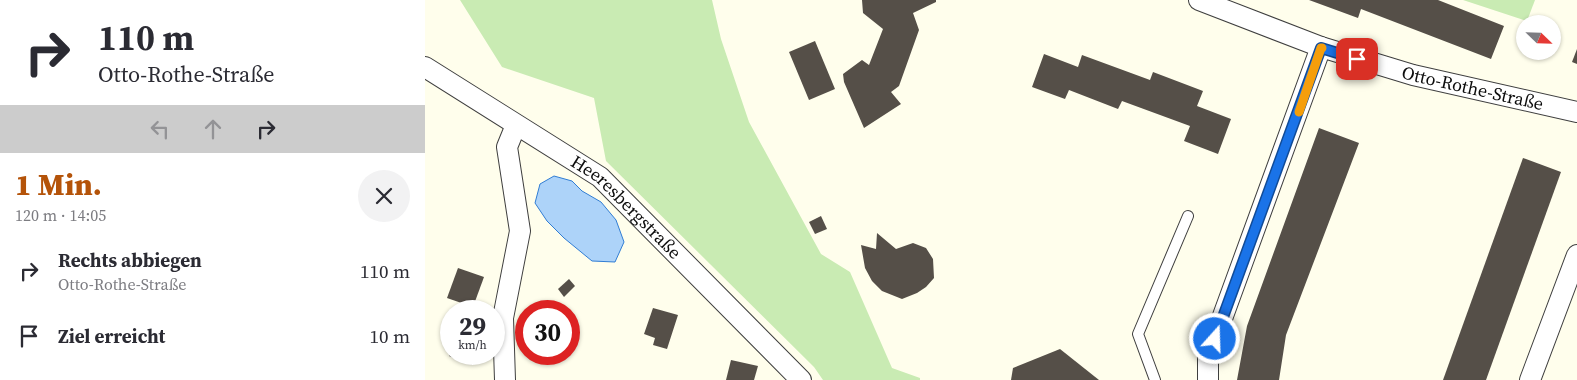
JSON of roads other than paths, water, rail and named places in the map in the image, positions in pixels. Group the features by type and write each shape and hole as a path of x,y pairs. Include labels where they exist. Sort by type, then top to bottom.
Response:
{"street":[{"name":"Otto-Rothe-Straße","path":"1199,0 1321,48 1413,75 1577,112"},
{"path":"1208,380 1208,357 1321,48"},
{"name":"Heeresbergstraße","path":"425,67 600,177 801,380"},
{"path":"505,380 503,318 520,231 507,147 516,125"},
{"path":"1530,380 1577,255"}],"lane":[{"path":"1155,380 1138,334 1188,216"}],"water":[{"path":"554,176 572,181 582,191 601,202 616,220 624,242 615,262 592,261 547,221 535,203 540,184"}]}
